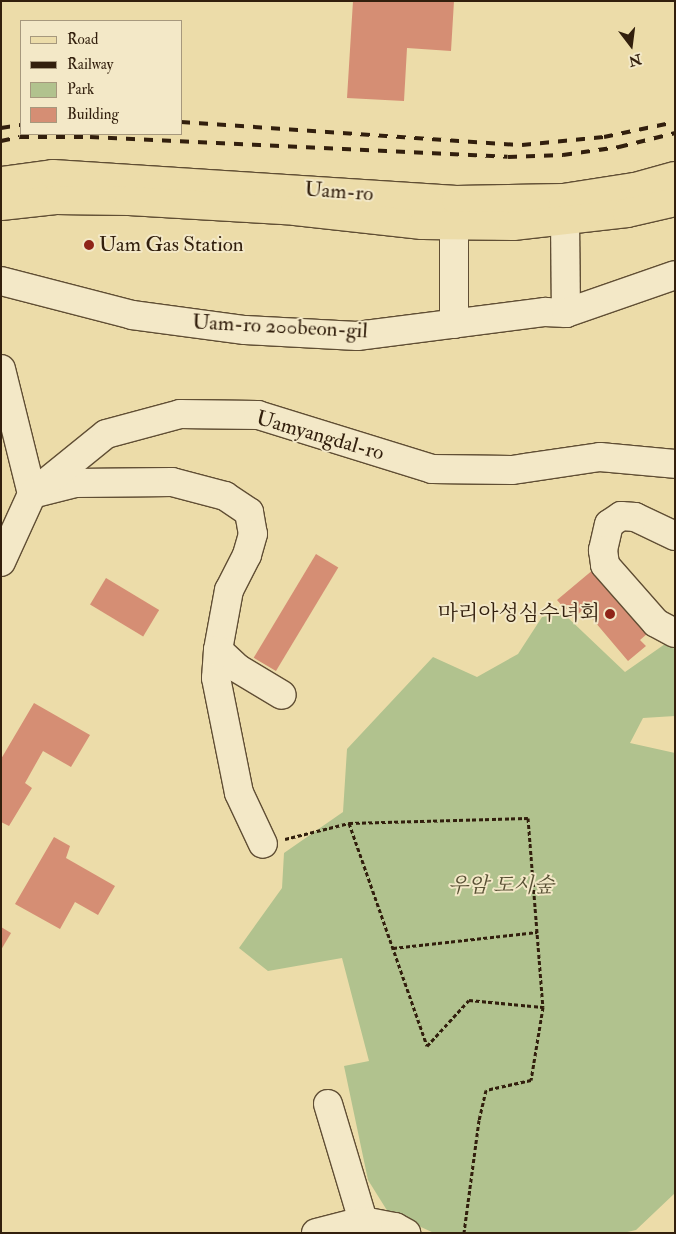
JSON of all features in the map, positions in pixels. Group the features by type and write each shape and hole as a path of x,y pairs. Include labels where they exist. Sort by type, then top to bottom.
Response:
{"main road":[{"name":"Uam-ro","path":"1,181 62,174 456,200 563,198 635,187 675,176"},
{"name":"Uam-ro","path":"1,206 56,200 129,201 454,225 513,226 627,213 675,202"}],"street":[{"path":"565,220 566,313"},
{"path":"454,225 454,324"},
{"name":"Uam-ro 200beon-gil","path":"1,281 132,315 244,330 357,336 545,312 566,313 675,275"},
{"path":"1,369 32,494 75,483 172,482 225,496 248,512 253,534 247,555 229,590 218,650 216,678 239,793 263,844"},
{"name":"Uamyangdal-ro","path":"1,562 32,494 106,434 180,414 258,415 432,468 512,470 600,457 675,464"},
{"path":"675,536 636,517 621,516 609,524 603,550 605,565 656,623 675,633"},
{"path":"218,650 237,668 282,695"},
{"path":"328,1104 363,1221"},
{"path":"316,1233 363,1221 395,1227 406,1233"}],"path":[{"path":"263,844 350,824 528,818 543,1007 531,1080 486,1090 478,1120 464,1233"},
{"path":"350,824 427,1046 469,1000 543,1007"},
{"path":"393,948 537,932"}],"green space":[{"name":"우암 도시숲","path":"564,614 625,672 665,644 675,649 675,716 643,718 630,743 675,753 675,1193 636,1230 623,1233 434,1233 388,1212 368,1180 344,1066 369,1061 342,958 268,971 239,948 282,888 284,853 343,812 347,749 433,657 477,677 518,654 542,617"}],"building":[{"path":"353,1 454,1 451,51 407,48 404,101 347,98"},
{"path":"316,554 338,567 276,671 254,658"},
{"name":"마리아성심수녀회","path":"594,569 648,633 640,640 646,646 628,661 584,609 573,618 557,600"},
{"path":"106,578 159,610 143,637 90,605"},
{"path":"34,703 90,735 71,767 43,751 25,783 32,788 9,826 1,822 1,759"},
{"path":"54,837 70,846 66,858 115,886 98,915 75,902 60,929 15,904"},
{"path":"1,927 11,933 1,950"}],"railway":[{"path":"182,122 522,145 604,137 675,122"},
{"path":"1,128 20,125"},
{"path":"1,141 20,137 90,137 508,157 563,155 619,147 675,133"}],"place":[{"name":"Uam Gas Station","path":"89,245"},
{"name":"마리아성심수녀회","path":"610,614"}]}
